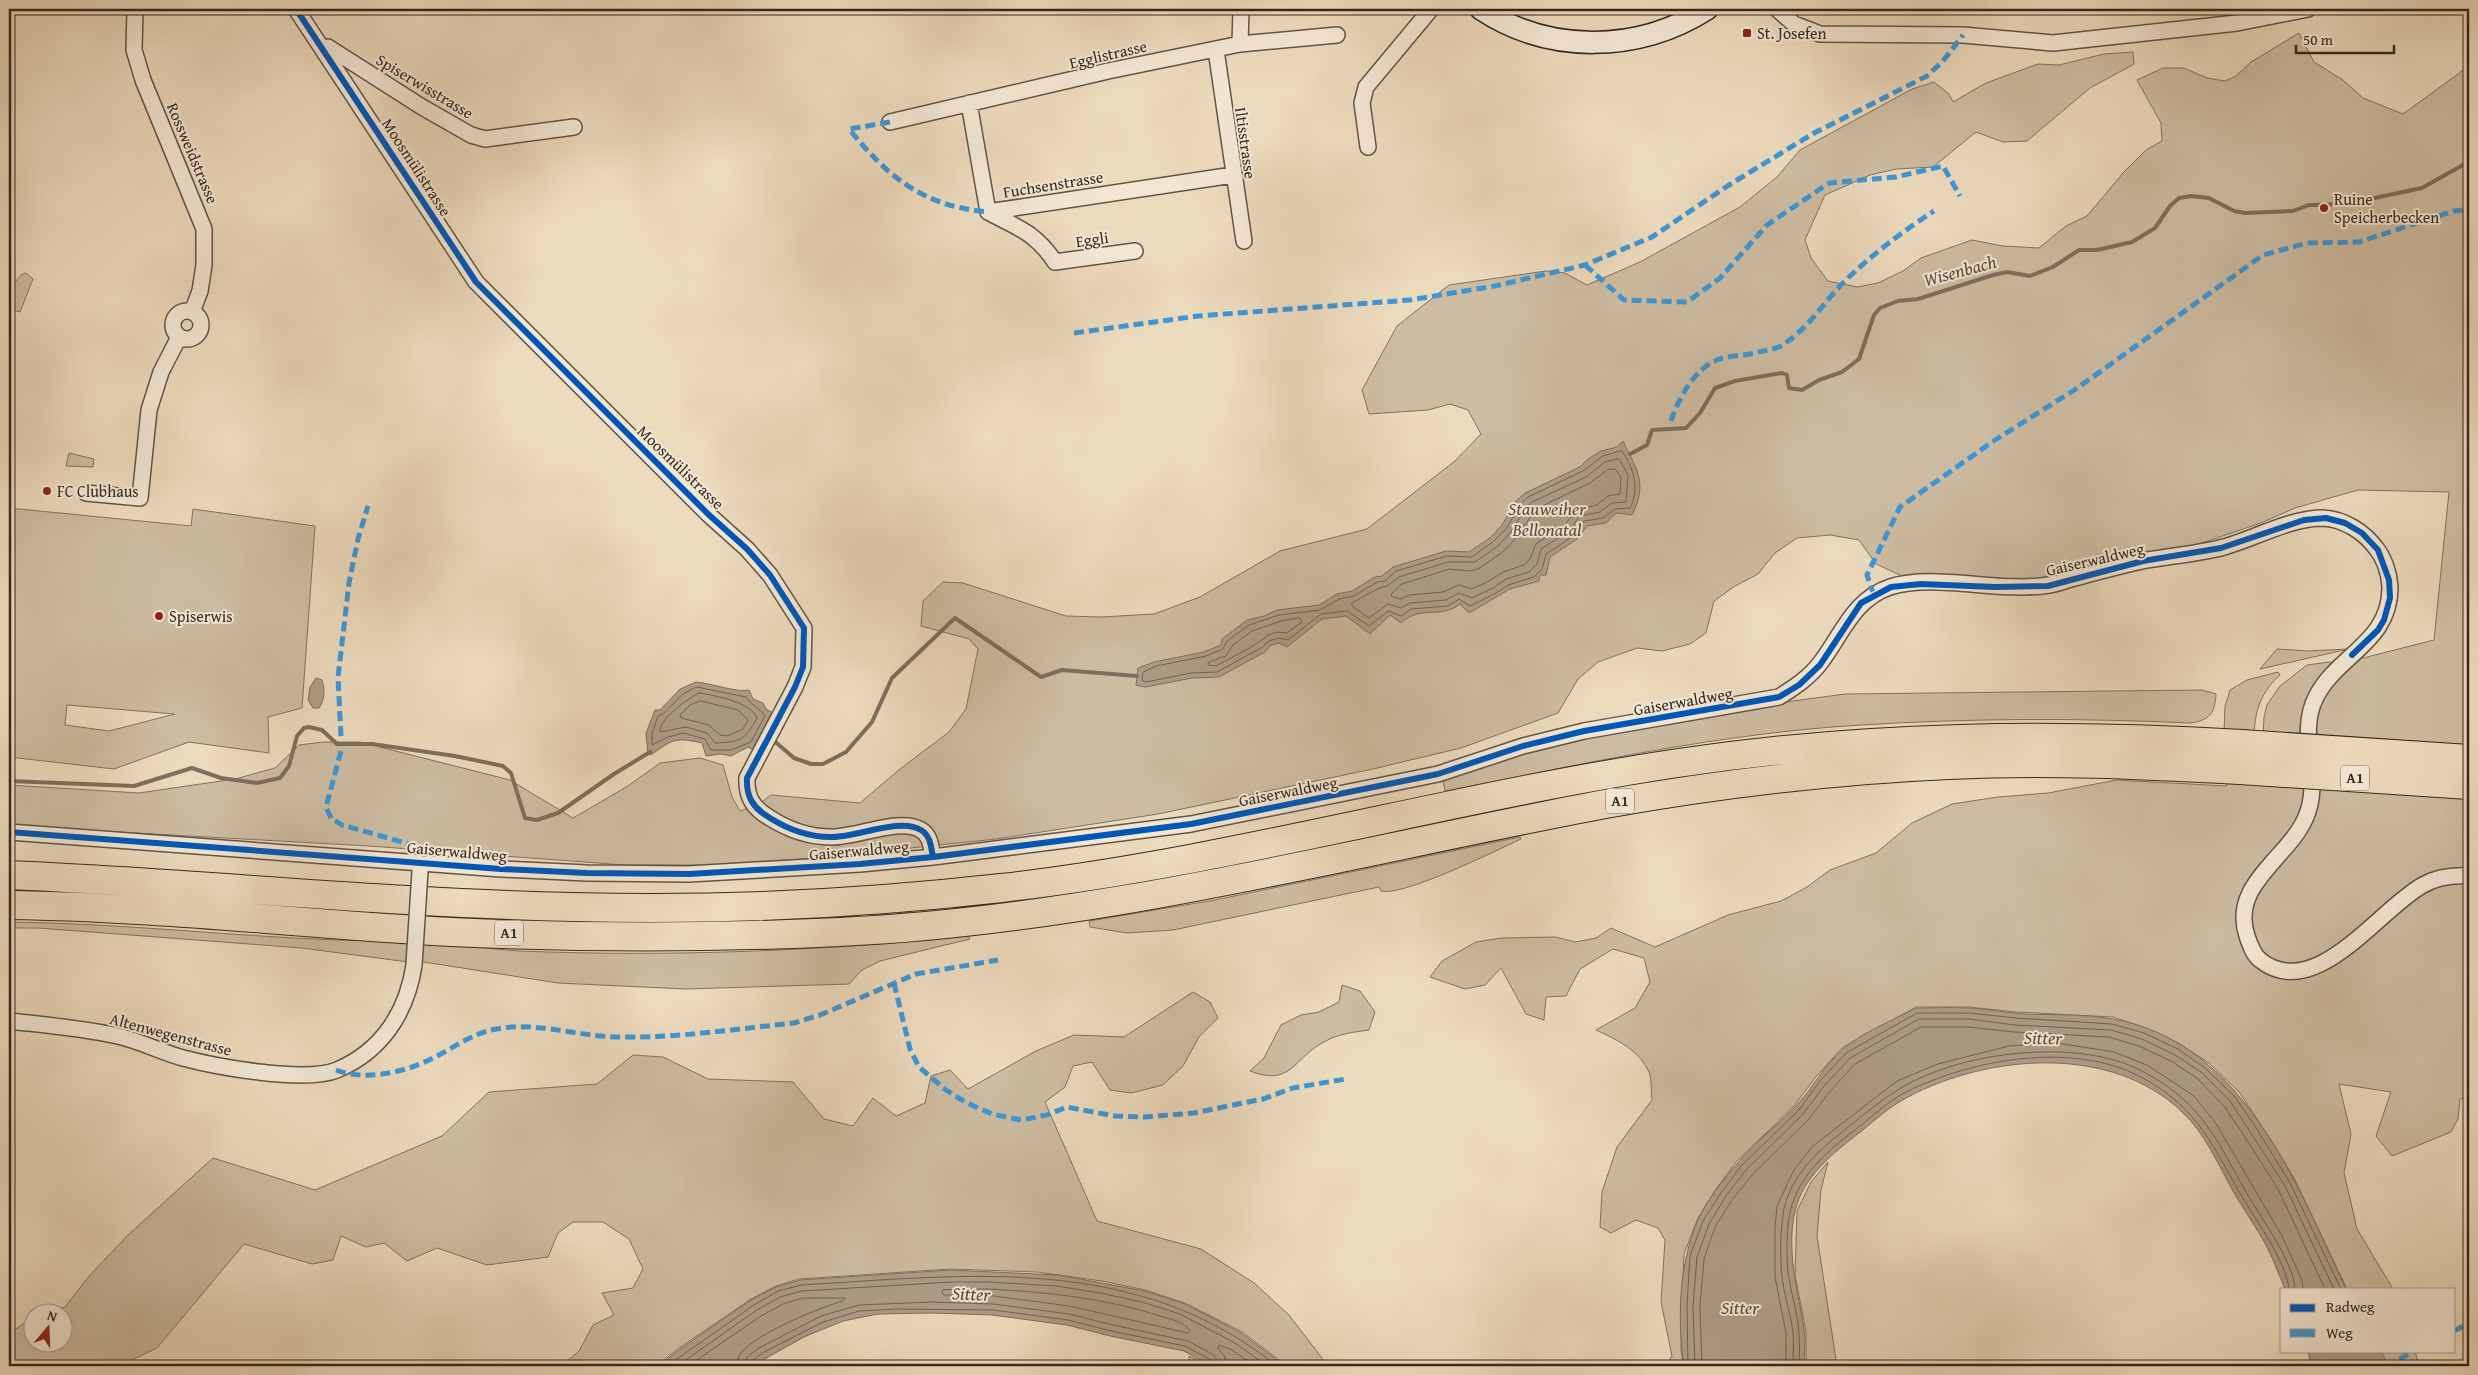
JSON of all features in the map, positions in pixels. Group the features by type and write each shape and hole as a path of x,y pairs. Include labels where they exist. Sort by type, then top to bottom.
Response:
{"highway":[{"name":"A1","path":"9,875 569,907 709,908 853,902 1004,888 1126,870 1245,849 1576,780 1671,764 1789,749 1906,740 2007,736 2136,738 2241,757 2469,785"},
{"name":"A1","path":"9,905 270,918 452,932 662,938 844,932 1008,917 1192,887 1605,804 1674,792 1847,771 1960,764 2122,765 2241,757 2469,758"}],"street":[{"name":"Rossweidstrasse","path":"135,9 134,50 143,80 204,229 203,272 200,291 192,312"},
{"name":"Moosmülistrasse","path":"296,9 476,282 694,500 747,549 770,575 804,628 803,667 795,687 747,778 746,792 751,802 762,814 786,828 805,835 832,837 906,826 921,830 930,840 933,857"},
{"path":"1240,44 1241,9"},
{"path":"1368,147 1362,103 1366,87 1431,9"},
{"path":"1481,9 1508,25 1531,34 1588,43 1646,36 1666,29 1707,9"},
{"path":"1777,9 1794,24 1820,34 1963,35 2054,43 2237,23 2308,9"},
{"name":"Egglistrasse","path":"890,122 1108,71 1240,44 1336,35"},
{"name":"Spiserwisstrasse","path":"323,49 328,47 422,107 472,135 484,139 574,127"},
{"name":"Iltisstrasse","path":"1216,50 1244,241"},
{"name":"Fuchsenstrasse","path":"968,104 988,212 1233,175"},
{"name":"Eggli","path":"988,212 1034,236 1042,243 1055,262 1135,251"},
{"path":"183,312 192,312 200,323 199,332 188,339 179,337 173,330 174,320 183,312"},
{"path":"86,493 140,498 149,410 161,372 179,337"},
{"name":"Gaiserwaldweg","path":"9,832 420,866 689,874 750,872 933,857 1122,831 1191,824 1438,774 1523,746 1584,731 1772,699 1799,685 1820,664 1861,603 1890,587 1921,584 1995,587 2048,586 2143,561 2221,548 2304,520 2326,518 2345,523 2362,533 2378,550 2386,565 2390,580 2390,598 2384,620 2378,630 2329,677 2314,700 2308,729 2313,798 2299,831 2251,887 2244,914 2245,929 2250,947 2256,957 2263,963 2295,972 2310,969 2343,950 2405,897 2424,885 2441,877 2469,876"},
{"name":"Altenwegenstrasse","path":"9,1021 119,1036 181,1057 222,1068 255,1072 319,1073 336,1070 358,1058 394,1023 406,1002 414,965 420,866"}],"shaded area":[{"path":"2299,33 2314,62 2343,80 2363,98 2403,114 2469,66 2469,752 2316,742 2315,717 2325,690 2355,660 2434,640 2449,492 2358,490 2295,508 2261,523 2187,548 2092,571 2033,580 1964,581 1902,576 1876,564 1859,540 1830,535 1797,538 1775,553 1758,574 1735,586 1714,601 1706,633 1690,644 1662,651 1637,648 1598,662 1578,679 1558,713 1461,748 1373,769 1158,814 996,839 807,859 705,865 625,865 369,846 9,826 9,785 139,793 235,779 275,768 299,745 324,742 360,742 510,780 573,818 628,786 660,763 700,758 723,765 732,797 740,811 758,805 771,795 860,803 900,769 949,732 966,709 978,649 969,639 921,626 923,601 943,582 963,583 1066,616 1101,617 1154,614 1200,597 1280,551 1367,529 1455,461 1481,434 1468,410 1450,404 1428,410 1369,414 1362,390 1397,326 1449,285 1546,271 1565,273 1587,285 1640,262 1740,207 1777,177 1800,150 1912,89 1934,82 1949,94 1953,102 1986,83 2038,64 2059,65 2104,54 2133,52 2134,64 2090,88 2027,141 2003,142 1976,132 1933,167 1896,169 1870,175 1825,195 1805,240 1811,258 1828,281 1857,287 1878,283 1903,271 1921,258 1972,240 2003,246 2039,248 2066,226 2087,216 2124,172 2146,150 2162,141 2161,123 2137,80 2163,68 2184,68 2207,78 2225,81 2236,76 2251,62"},
{"path":"26,273 33,279 20,312 9,309 9,289 22,274"},
{"path":"69,453 94,459 93,467 66,466"},
{"name":"Spiserwis","path":"9,508 191,526 193,509 315,526 302,708 268,717 269,753 189,742 114,769 9,757","holes":["67,705 175,714 109,731 65,725"]},
{"path":"2277,649 2308,651 2349,649 2260,669"},
{"path":"2330,662 2335,664 2302,717 2299,739 2263,737 2267,705 2280,686 2307,665"},
{"path":"2278,672 2280,675 2273,681 2260,702 2254,735 2224,734 2225,706 2230,690 2247,680"},
{"path":"2202,690 2216,694 2213,711 2207,718 2191,723 2026,719 1944,721 1809,729 1704,742 1600,760 1445,791 1443,780 1522,750 1581,737 1763,705 1845,694"},
{"path":"2117,780 2226,786 2227,782 2469,792 2469,1095 2460,1099 2458,1119 2451,1132 2392,1156 2376,1136 2391,1092 2339,1084 2351,1134 2344,1173 2357,1229 2392,1288 2347,1288 2295,1180 2240,1093 2209,1063 2180,1044 2146,1028 2113,1017 2016,1012 1969,1007 1916,1007 1842,1048 1815,1078 1794,1106 1736,1162 1716,1189 1698,1218 1684,1254 1681,1351 1684,1366 1666,1366 1672,1356 1661,1302 1665,1240 1658,1228 1636,1220 1611,1233 1600,1227 1602,1192 1617,1147 1652,1100 1650,1075 1645,1064 1633,1051 1619,1041 1596,1030 1635,1008 1650,982 1644,958 1613,949 1580,969 1566,996 1546,997 1544,1020 1526,1014 1501,968 1485,985 1465,989 1430,977 1442,961 1476,942 1501,938 1555,937 1575,942 1596,938 1611,928 1655,947 1728,915 1781,901 1807,887 1830,870 1876,853 1912,823 1952,804 1998,797 2048,793"},
{"path":"1520,837 1521,839 1472,862 1429,880 1392,891 1381,891 1379,887 1173,930 1127,933 1090,927 1089,921 1215,900"},
{"path":"9,922 337,940 405,939 506,950 576,953 689,953 857,946 969,936 970,939 880,961 862,970 849,984 686,989 558,983 411,960 408,962 302,948 38,928 9,928"},
{"path":"1342,985 1360,991 1375,1012 1369,1030 1329,1039 1313,1049 1291,1069 1275,1076 1250,1071 1264,1058 1281,1025 1301,1015 1319,1012 1339,1002"},
{"path":"1193,992 1210,1002 1218,1018 1199,1037 1183,1066 1163,1085 1131,1093 1110,1090 1092,1062 1073,1066 1065,1087 1045,1102 1097,1221 1201,1249 1254,1283 1289,1315 1328,1366 1287,1366 1242,1332 1185,1303 1145,1290 1102,1281 1037,1272 950,1269 799,1279 776,1286 751,1299 679,1348 657,1366 561,1366 579,1351 593,1325 614,1315 602,1293 633,1288 643,1269 629,1239 603,1222 573,1222 558,1233 548,1257 487,1265 437,1248 407,1261 384,1243 366,1247 341,1236 333,1260 312,1264 244,1244 157,1348 119,1366 9,1366 9,1334 22,1324 22,1352 72,1352 72,1302 69,1302 90,1275 128,1235 213,1158 315,1190 442,1136 489,1092 597,1084 633,1055 663,1057 708,1079 793,1082 824,1119 853,1126 873,1098 896,1116 925,1103 931,1076 950,1070 968,1089 1036,1051 1074,1035 1124,1037"},
{"path":"1828,1162 1821,1190 1817,1236 1837,1366 1806,1366 1806,1331 1795,1276 1797,1211 1811,1182"},
{"path":"2381,1352 2415,1352 2419,1366 2389,1366"},
{"path":"1189,1356 1209,1366 1185,1366 1189,1362"}],"water":[{"name":"Stauweiher Bellonatal","path":"1623,441 1636,469 1640,485 1637,504 1632,515 1616,513 1606,523 1587,526 1577,539 1550,557 1546,575 1540,575 1539,581 1510,589 1469,613 1460,604 1445,611 1417,614 1401,623 1390,615 1370,634 1346,616 1322,619 1287,647 1279,643 1271,645 1265,652 1219,677 1192,678 1145,687 1136,685 1138,668 1154,662 1204,652 1221,645 1222,639 1247,620 1264,616 1277,610 1319,605 1337,594 1352,591 1375,577 1382,576 1393,567 1446,551 1469,552 1491,537 1502,525 1516,501 1525,493 1580,467 1588,459 1601,451 1617,447"},
{"path":"316,678 322,680 324,694 319,708 313,708 308,700 310,687"},
{"path":"696,682 744,691 749,690 753,699 763,703 766,709 773,713 753,750 748,747 731,756 721,754 706,756 702,743 680,740 664,746 651,755 648,754 646,733 655,710 660,710 680,689"},
{"name":"Sitter","path":"1916,1008 1969,1008 2018,1013 2102,1017 2158,1033 2197,1056 2231,1087 2260,1123 2285,1163 2307,1205 2346,1288 2285,1288 2267,1247 2198,1129 2182,1112 2153,1090 2121,1075 2086,1066 2049,1063 2012,1065 1975,1072 1940,1083 1901,1101 1839,1149 1820,1167 1805,1187 1795,1211 1792,1241 1794,1271 1805,1334 1804,1366 1684,1366 1680,1311 1681,1292 1687,1254 1698,1220 1726,1177 1744,1156 1794,1108 1829,1063 1843,1049 1869,1032"},
{"name":"Sitter","path":"951,1270 1058,1275 1145,1291 1185,1304 1241,1333 1285,1366 1211,1366 1184,1351 1067,1325 992,1315 932,1313 878,1314 843,1321 804,1337 752,1366 659,1366 680,1349 751,1300 776,1287 800,1280"},
{"path":"2308,1352 2381,1352 2390,1366 2311,1366"}],"waterway":[{"name":"Wisenbach","path":"1630,454 1647,445 1652,430 1686,428 1700,413 1715,388 1735,381 1782,373 1787,375 1789,388 1802,390 1819,380 1842,372 1859,359 1874,315 1880,308 1898,301 1918,299 2007,272 2030,276 2053,267 2079,250 2097,250 2132,242 2155,228 2170,206 2179,198 2191,196 2209,198 2234,211 2245,213 2293,211 2309,205 2346,204 2422,188 2463,165 2469,164"},
{"path":"772,739 794,758 811,764 823,764 846,752 872,722 892,678 955,618 1041,677 1062,670 1137,676"},
{"path":"9,781 134,786 192,768 221,778 257,783 280,778 289,766 297,736 304,728 309,727 322,730 337,744 372,744 455,756 503,766 511,773 525,818 537,820 558,813 614,774 650,752"}],"marked path":[{"path":"1074,333 1198,316 1410,300 1495,286 1585,265 1652,237 1729,185 1814,133 1927,76 1943,61 1963,35"},
{"path":"890,122 849,129 878,162 909,187 944,203 965,209 988,212"},
{"path":"1585,265 1624,300 1687,302 1720,278 1767,225 1829,183 1896,177 1943,166 1960,196"},
{"path":"1874,595 1867,575 1900,507 1995,440 2076,389 2263,255 2307,243 2359,242 2454,211 2469,209"},
{"path":"1671,421 1687,387 1707,366 1719,359 1782,346 1802,330 1839,287 1867,261 1934,211"},
{"path":"341,736 338,677 349,583 358,539 368,506"},
{"path":"341,751 326,807 331,818 342,825 420,847 424,852 424,863"},
{"path":"336,1070 359,1075 396,1072 431,1059 479,1034 511,1027 542,1028 605,1036 642,1037 707,1033 794,1023 820,1015 916,974 998,960"},
{"path":"894,983 910,1049 919,1067 946,1090 965,1102 992,1114 1021,1120 1047,1115 1067,1107 1115,1116 1145,1117 1194,1113 1263,1099 1293,1088 1346,1079"},
{"path":"2456,1330 2469,1323"},
{"path":"2386,1366 2413,1352"}],"cycle path":[{"path":"296,9 476,282 708,514 747,549 770,575 804,628 803,667 795,687 747,778 749,796 755,806 784,826 814,836 831,837 890,827 912,827 921,830 927,835 933,857"},
{"path":"9,832 501,869 587,873 689,874 860,864 933,857 1191,824 1438,774 1523,746 1584,731 1779,697 1799,685 1820,665 1861,603 1891,587 1921,584 1995,587 2048,586 2143,561 2221,548 2304,520 2326,518 2345,523 2362,533 2378,550 2389,580 2390,598 2384,620 2378,630 2352,655"}],"place":[{"name":"St. Josefen","path":"1747,33"},
{"name":"Ruine Speicherbecken","path":"2324,208"},
{"name":"FC Clubhaus","path":"47,491"},
{"name":"Spiserwis","path":"159,616"}]}
